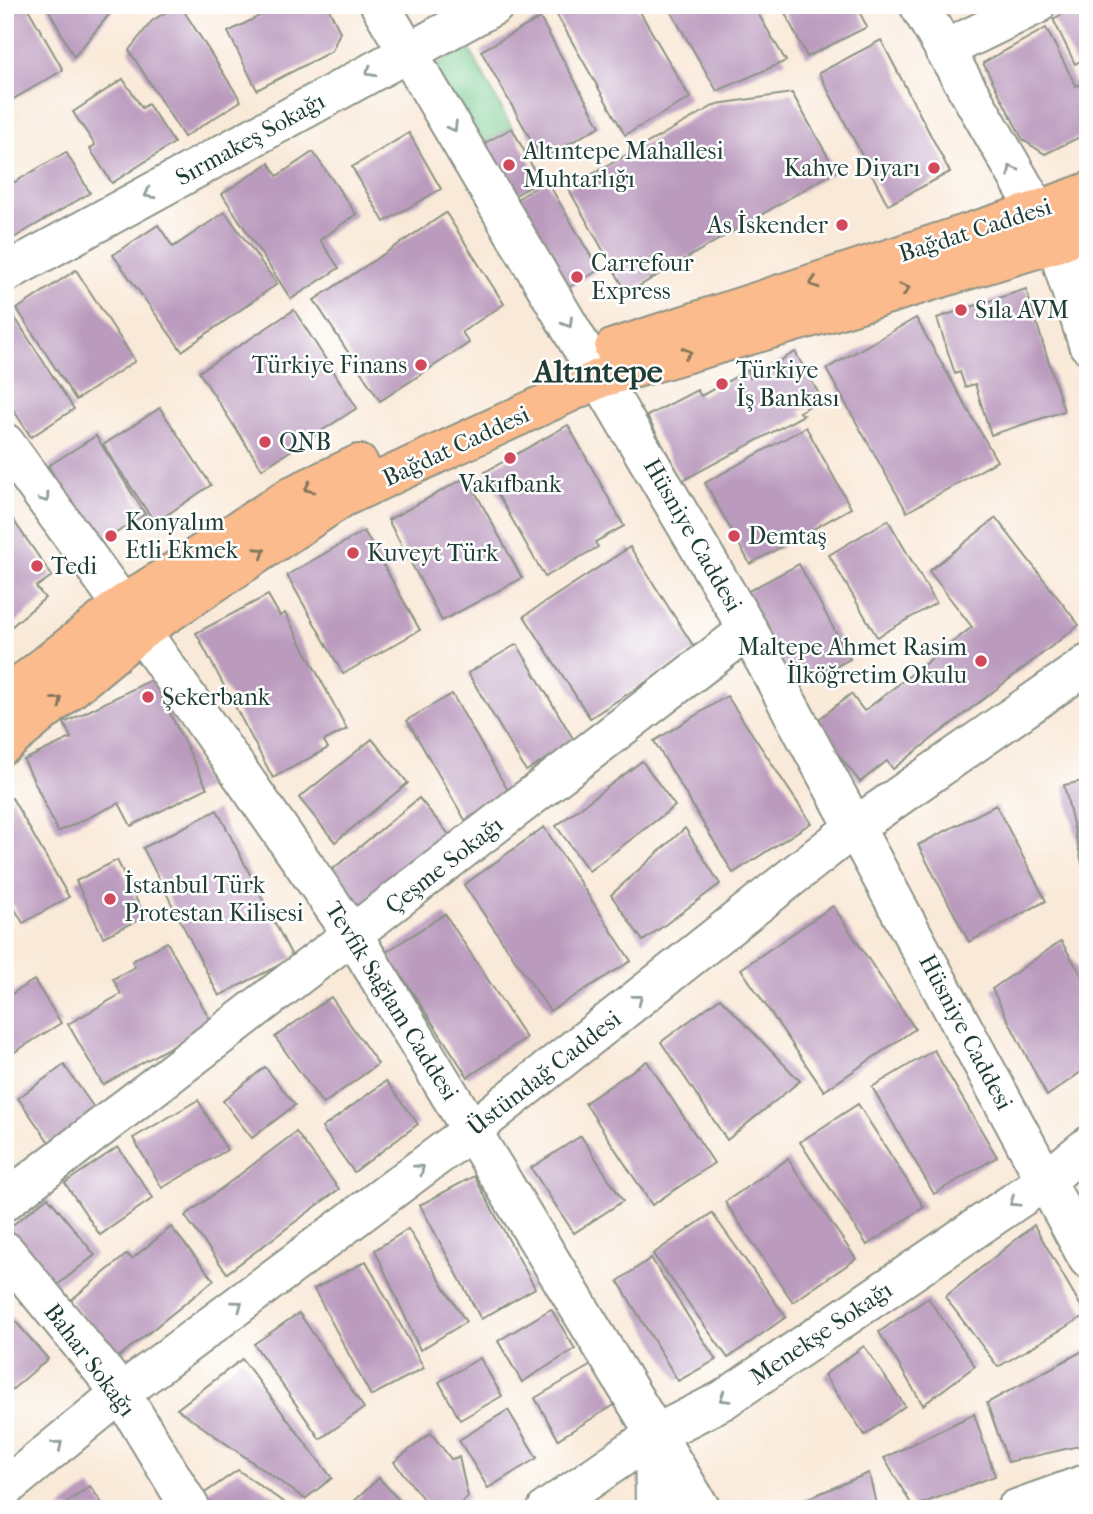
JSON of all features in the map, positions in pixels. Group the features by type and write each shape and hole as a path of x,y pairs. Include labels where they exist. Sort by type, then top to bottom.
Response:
{"main road":[{"name":"Bağdat Caddesi","path":"5,697 132,618 293,495 595,368 1060,228 1088,192"},
{"name":"Bağdat Caddesi","path":"5,744 132,618"}],"street":[{"name":"Hüsniye Caddesi","path":"380,5 748,630 1088,1259"},
{"name":"Sırmakeş Sokağı","path":"5,273 495,5"},
{"path":"919,5 944,50 1060,228 1088,344"},
{"path":"944,50 1036,5"},
{"name":"Tevfik Sağlam Caddesi","path":"5,443 132,618 354,934 701,1509"},
{"name":"Çeşme Sokağı","path":"5,1200 748,630"},
{"name":"Üstündağ Caddesi","path":"5,1488 121,1393 472,1130 856,826 1088,664"},
{"name":"Menekşe Sokağı","path":"547,1509 654,1435 723,1400 1045,1181 1088,1146"},
{"name":"Bahar Sokağı","path":"5,1251 121,1393 191,1509"},
{"path":"654,1435 655,1509"},
{"path":"1016,1509 1088,1483"}],"green space":[{"path":"468,47 512,128 476,148 431,68"}],"building":[{"path":"5,5 26,5 63,70 5,104"},
{"path":"46,5 117,5 74,57"},
{"path":"180,5 241,101 184,137 129,50 152,21"},
{"path":"219,5 242,5 226,14"},
{"path":"281,5 327,5 340,32 332,51 257,90 228,32"},
{"path":"558,5 636,5 690,98 625,135 553,8"},
{"path":"667,5 753,5 786,61 717,91"},
{"path":"781,5 856,5 867,27 807,57"},
{"path":"1080,5 1088,5 1088,57 1075,64 1053,19"},
{"path":"540,18 600,126 542,159 481,51"},
{"path":"1046,28 1076,86 1083,83 1088,94 1088,133 1045,154 1023,140 983,63"},
{"path":"881,40 950,172 888,205 819,73"},
{"path":"123,79 142,108 148,104 174,143 112,183 90,149 95,145 73,112"},
{"path":"792,93 836,171 627,293 568,188 717,104"},
{"name":"Altıntepe Mahallesi Muhtarlığı","path":"512,128 540,181 507,200 476,148"},
{"path":"409,133 441,189 384,222 352,167"},
{"path":"66,152 90,193 5,243 5,169 13,183"},
{"path":"313,152 356,214 320,240 339,268 291,299 222,194 269,163 277,176"},
{"path":"547,181 599,270 563,291 512,202"},
{"path":"225,212 277,284 182,351 113,255 158,225 173,247"},
{"path":"446,213 504,304 462,332 469,343 380,401 314,300"},
{"path":"76,270 135,361 76,400 17,309"},
{"path":"1026,289 1064,411 991,435 975,384 965,387 960,372 955,374 937,318"},
{"path":"294,310 357,408 262,469 199,372"},
{"path":"12,313 74,409 31,437 5,397 5,317"},
{"path":"916,318 997,461 907,512 826,369"},
{"path":"795,352 822,399 799,412 804,415 682,481 647,416 697,390 701,396 748,370 750,378"},
{"path":"160,408 211,485 155,523 103,445"},
{"path":"568,425 624,526 595,542 598,547 545,577 485,472"},
{"path":"806,427 851,508 750,564 705,483"},
{"path":"96,436 145,514 98,545 48,466"},
{"path":"467,477 522,578 442,621 388,520"},
{"path":"5,508 52,576 36,587 45,598 5,632"},
{"name":"Maltepe Ahmet Rasim İlköğretim Okulu","path":"996,518 1079,625 893,769 887,761 860,782 814,723 851,694 864,711 972,627 929,571"},
{"path":"888,520 936,603 877,637 829,555"},
{"path":"364,531 420,630 343,674 287,575"},
{"path":"630,547 696,650 590,718 524,616"},
{"path":"799,564 850,659 796,688 745,593"},
{"path":"268,595 280,616 285,613 347,729 324,741 328,748 273,778 196,633"},
{"path":"517,644 575,742 526,771 468,673"},
{"path":"153,679 207,788 131,826 119,803 58,832 24,760 71,738 64,723"},
{"path":"452,694 510,794 465,820 407,720"},
{"path":"727,696 811,823 733,873 654,741"},
{"path":"372,739 408,783 335,842 299,798"},
{"path":"642,761 675,806 589,871 556,826"},
{"path":"1088,780 1088,885 1087,885 1064,785"},
{"path":"12,798 69,897 23,923 5,892 5,802"},
{"path":"419,798 452,838 361,913 328,873"},
{"path":"996,805 1046,901 969,942 918,845"},
{"path":"217,810 293,958 219,996 143,848"},
{"path":"544,827 631,961 550,1011 464,885"},
{"path":"685,828 720,884 643,941 611,895"},
{"name":"İstanbul Türk Protestan Kilisesi","path":"117,860 145,917 103,937 76,881"},
{"path":"833,906 915,1029 824,1091 741,969"},
{"path":"445,914 526,1038 468,1077 386,952"},
{"path":"1061,941 1088,986 1088,1067 1047,1096 992,989"},
{"path":"167,942 212,1023 103,1085 68,1024 121,994 113,979 135,967 132,961"},
{"path":"34,980 61,1023 5,1058 5,998"},
{"path":"331,997 378,1064 323,1104 275,1037"},
{"path":"720,998 800,1081 727,1140 661,1042"},
{"path":"934,1050 997,1157 934,1194 872,1087"},
{"path":"647,1061 714,1163 652,1205 585,1103"},
{"path":"64,1065 97,1112 51,1145 18,1098"},
{"path":"265,1067 295,1105 252,1138 223,1101"},
{"path":"386,1081 418,1124 354,1172 322,1128"},
{"path":"198,1100 227,1150 162,1188 133,1138"},
{"path":"858,1104 924,1207 867,1245 800,1142"},
{"path":"296,1132 339,1189 227,1273 185,1216"},
{"path":"581,1136 623,1201 574,1233 531,1168"},
{"path":"118,1147 153,1198 100,1235 65,1183"},
{"path":"788,1159 856,1259 793,1302 725,1202"},
{"path":"474,1176 535,1288 481,1319 420,1205"},
{"path":"48,1197 95,1255 56,1286 9,1228"},
{"path":"712,1213 786,1317 728,1358 653,1254"},
{"path":"1034,1225 1086,1315 998,1367 945,1297"},
{"path":"171,1227 214,1280 116,1359 70,1301 127,1254 132,1259"},
{"path":"408,1229 466,1322 420,1350 375,1250"},
{"path":"651,1258 716,1360 678,1381 618,1281"},
{"path":"366,1261 424,1368 371,1396 314,1289"},
{"path":"928,1298 975,1366 923,1405 879,1332"},
{"path":"5,1309 48,1359 6,1395 5,1394"},
{"path":"551,1309 575,1349 522,1382 498,1341"},
{"path":"299,1313 364,1408 320,1439 254,1344"},
{"path":"864,1346 905,1406 865,1435 824,1375"},
{"path":"1088,1348 1088,1444 1008,1462 987,1403"},
{"path":"480,1358 502,1396 460,1420 439,1382"},
{"path":"242,1359 332,1478 305,1499 177,1409"},
{"path":"593,1364 616,1404 558,1439 535,1398"},
{"path":"508,1410 537,1458 488,1488 459,1440"},
{"path":"974,1414 995,1476 913,1507 884,1458"},
{"path":"431,1433 451,1459 459,1457 468,1497 454,1509 431,1509 394,1462"},
{"path":"238,1470 293,1509 208,1509 199,1497"},
{"path":"869,1473 877,1509 782,1509"},
{"path":"379,1478 407,1509 346,1509"},
{"path":"90,1486 106,1509 58,1509"}],"place":[{"name":"Altıntepe Mahallesi Muhtarlığı","path":"509,165"},
{"name":"Kahve Diyarı","path":"934,168"},
{"name":"As İskender","path":"842,225"},
{"name":"Carrefour Express","path":"577,277"},
{"name":"Sıla AVM","path":"961,310"},
{"name":"Türkiye Finans","path":"421,365"},
{"name":"Türkiye İş Bankası","path":"722,384"},
{"name":"QNB","path":"265,442"},
{"name":"Vakıfbank","path":"510,458"},
{"name":"Konyalım Etli Ekmek","path":"111,536"},
{"name":"Demtaş","path":"734,536"},
{"name":"Kuveyt Türk","path":"353,553"},
{"name":"Tedi","path":"37,566"},
{"name":"Maltepe Ahmet Rasim İlköğretim Okulu","path":"981,661"},
{"name":"Şekerbank","path":"148,697"},
{"name":"İstanbul Türk Protestan Kilisesi","path":"110,899"}],"district":[{"name":"Altıntepe","path":"598,371"}]}
